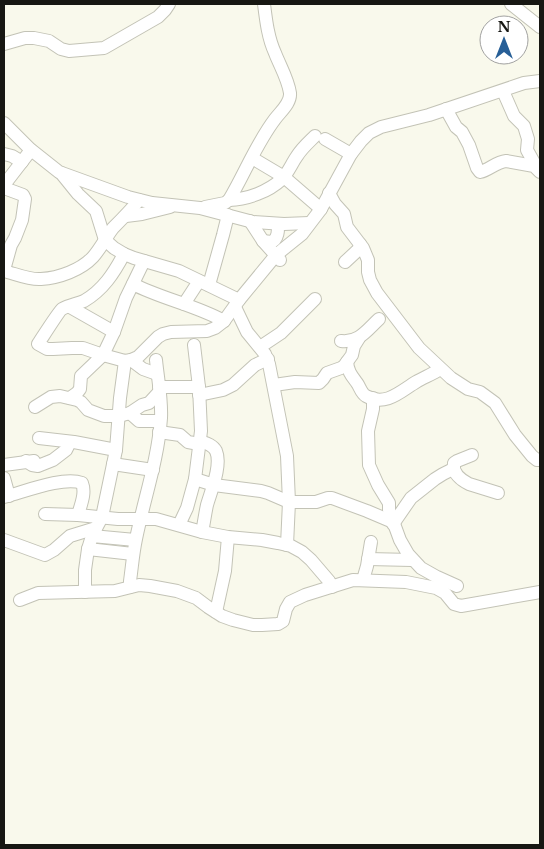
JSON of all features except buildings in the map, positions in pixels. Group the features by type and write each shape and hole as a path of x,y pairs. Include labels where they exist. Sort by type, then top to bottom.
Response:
{"street":[{"path":"4,44 25,38 34,38 49,41 60,49 69,51 104,48 158,17 169,4"},
{"path":"224,202 273,122 289,101 290,94 285,76 272,47 264,4"},
{"path":"511,4 540,27"},
{"path":"128,360 138,357 163,334 207,331 224,321 237,303 302,234 321,209 351,154 361,140 369,133 381,127 411,120 524,83 540,81"},
{"path":"503,91 514,116 524,126 528,139 526,149 538,170"},
{"path":"446,109 456,127 462,132 480,172 506,161 534,166 538,170"},
{"path":"4,122 31,150 59,172 96,212 105,240 114,248 124,254 171,269 204,283 237,303 247,332 266,354 274,384 287,456 289,502 287,545"},
{"path":"200,208 262,192 284,178 298,154 320,137 351,154"},
{"path":"31,150 4,186 24,197 22,220 10,234 10,245 4,270 30,278 41,279 74,270 95,255 114,228 139,200"},
{"path":"4,154 22,162"},
{"path":"252,158 284,178 321,209"},
{"path":"59,172 139,200 200,208 250,221 281,226 309,223"},
{"path":"329,194 344,214 347,227 368,260 370,280 387,308 419,348 451,378 468,389 480,392 495,403 515,435 532,456 540,460"},
{"path":"184,304 204,283 223,236 229,216 224,202"},
{"path":"126,216 174,206"},
{"path":"250,221 263,241 278,258"},
{"path":"263,241 272,242 281,226"},
{"path":"345,262 361,247"},
{"path":"124,254 103,286 86,300 63,308 38,344 53,349 83,348 103,355 128,360 143,369 157,391"},
{"path":"70,398 80,389 82,376 103,355 114,332 126,298 144,261"},
{"path":"133,284 146,291 200,308 224,321"},
{"path":"260,347 282,333 315,299"},
{"path":"70,307 114,332"},
{"path":"274,384 319,382 327,373 341,368 347,362 359,338 379,319"},
{"path":"341,340 347,341 359,338"},
{"path":"179,525 195,479 201,431 194,345"},
{"path":"35,407 51,398 60,396 81,402 88,410 104,416 124,415 142,406 157,391 223,390 233,385 256,365 268,359"},
{"path":"85,592 85,570 88,549 97,527 114,464 124,415 120,398 128,360"},
{"path":"130,587 135,540 153,470 160,426 156,360"},
{"path":"347,362 348,371 365,396 381,399 392,398 437,371"},
{"path":"373,398 373,409 368,431 368,461 378,485 389,503 389,510 400,540 412,560 421,568 457,586"},
{"path":"124,415 160,426 180,434 188,442 200,442 213,447 216,451 218,459 214,485 209,498 202,532"},
{"path":"39,438 116,450"},
{"path":"4,465 32,461 32,465 38,466 53,460 66,450 70,442"},
{"path":"472,455 454,463 453,469 455,472 465,482 498,493"},
{"path":"114,464 153,470"},
{"path":"393,523 411,498 442,474 453,469"},
{"path":"4,478 7,497 61,482 82,483 84,491 78,515"},
{"path":"195,479 214,485 261,491 289,502 316,502 332,498 393,523"},
{"path":"45,514 78,515 97,527 135,540"},
{"path":"4,540 44,555 54,550 70,536 118,518 156,518 202,532 287,545 302,552 311,560 330,581 332,587"},
{"path":"216,612 225,571 228,537"},
{"path":"392,559 399,552 400,540"},
{"path":"363,580 371,542"},
{"path":"88,549 133,554"},
{"path":"368,558 412,560"},
{"path":"20,600 38,593 115,591 139,585 150,586 176,591 196,598 216,612 233,620 253,624 278,624 283,621 290,602 305,595 353,580 406,582 436,588 445,593 454,604 461,606 540,592"}]}
